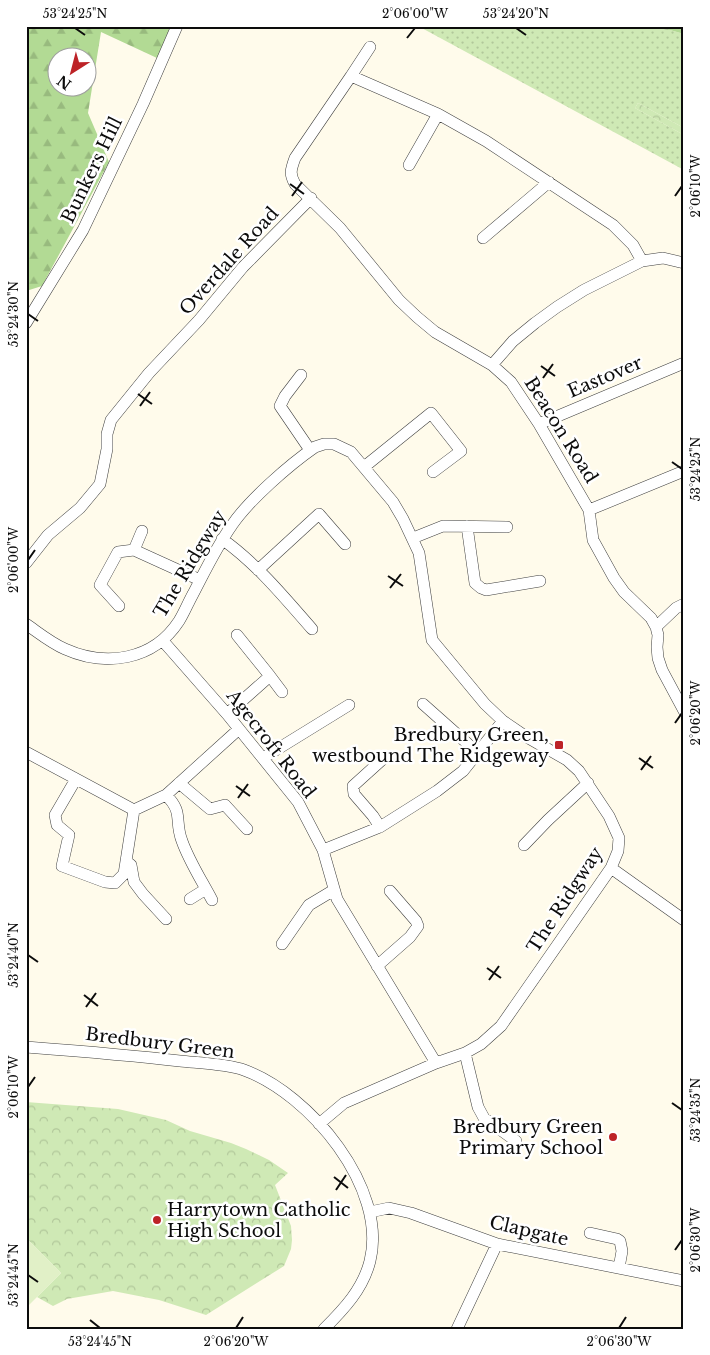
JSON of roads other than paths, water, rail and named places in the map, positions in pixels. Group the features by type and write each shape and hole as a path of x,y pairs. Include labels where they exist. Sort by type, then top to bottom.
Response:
{"street":[{"name":"Bunkers Hill","path":"26,323 83,230 143,104 177,26"},
{"path":"310,198 295,184 290,176 295,158 370,46"},
{"path":"351,76 438,114 486,141 613,225 633,245 642,261"},
{"path":"409,165 438,114"},
{"path":"483,238 549,182"},
{"name":"Beacon Road","path":"310,198 340,228 398,300 435,332 492,365 511,382 539,424 589,510 594,540 609,571 624,592 651,618 656,627"},
{"name":"Overdale Road","path":"26,563 48,535 80,508 100,484 107,449 107,434 111,420 149,373 199,320 242,267 310,198"},
{"path":"492,365 513,341 557,307 584,290 642,261 663,258 684,264"},
{"name":"Eastover","path":"539,424 684,363"},
{"path":"301,375 288,391 280,406 310,450"},
{"path":"364,467 431,413 461,451 433,472"},
{"name":"The Ridgway","path":"26,624 62,648 84,656 104,660 139,654 163,641 180,621 222,539 243,510 310,450 324,444 340,446 351,452 393,502 413,538 420,553 432,640 480,698 503,721 567,760 579,771 609,816 619,838 618,851 611,868 505,1022 494,1035 465,1053 436,1063 344,1103 319,1124"},
{"path":"589,510 684,471"},
{"path":"258,570 319,514 345,544"},
{"path":"413,538 443,526 507,527"},
{"path":"468,526 472,562 478,586 486,590 540,581"},
{"path":"134,550 142,531"},
{"path":"222,539 236,549 271,582 312,629"},
{"path":"119,606 100,585 118,552 134,550 200,580"},
{"path":"684,604 676,608 656,627 658,658 662,670 684,711"},
{"path":"237,635 282,692"},
{"name":"Agecroft Road","path":"163,641 227,714 298,802 323,850 337,899 436,1063"},
{"path":"227,714 270,676"},
{"path":"423,704 477,752"},
{"path":"263,758 349,705"},
{"path":"323,850 380,827 437,791 462,771 503,721"},
{"path":"134,810 166,794 239,729"},
{"path":"26,752 134,810"},
{"path":"380,827 374,816 354,794 353,786 384,758"},
{"path":"76,779 55,815 57,824 69,836 62,866 104,882 115,883 124,874 134,810"},
{"path":"179,783 210,809 225,804 247,828"},
{"path":"524,845 588,783"},
{"path":"166,794 175,803 182,842 212,900"},
{"path":"126,861 132,865 134,882 166,919"},
{"path":"611,868 684,920"},
{"path":"190,899 206,889"},
{"path":"282,944 309,905 334,890"},
{"path":"377,966 410,937 418,926 416,921 390,891"},
{"name":"Bredbury Green","path":"26,1047 107,1052 243,1070 270,1083 294,1100 319,1124 343,1154 359,1180 370,1212 373,1233 370,1261 362,1283 345,1309 324,1329"},
{"path":"465,1053 478,1107 484,1118 516,1142"},
{"name":"Clapgate","path":"370,1212 389,1208 411,1213 497,1244 684,1281"},
{"path":"590,1233 620,1241 622,1252 618,1268"},
{"path":"457,1329 497,1244"}],"place":[{"name":"Bredbury Green, westbound The Ridgeway","path":"559,745"},
{"name":"Bredbury Green Primary School","path":"613,1137"},
{"name":"Harrytown Catholic High School","path":"157,1220"}]}
